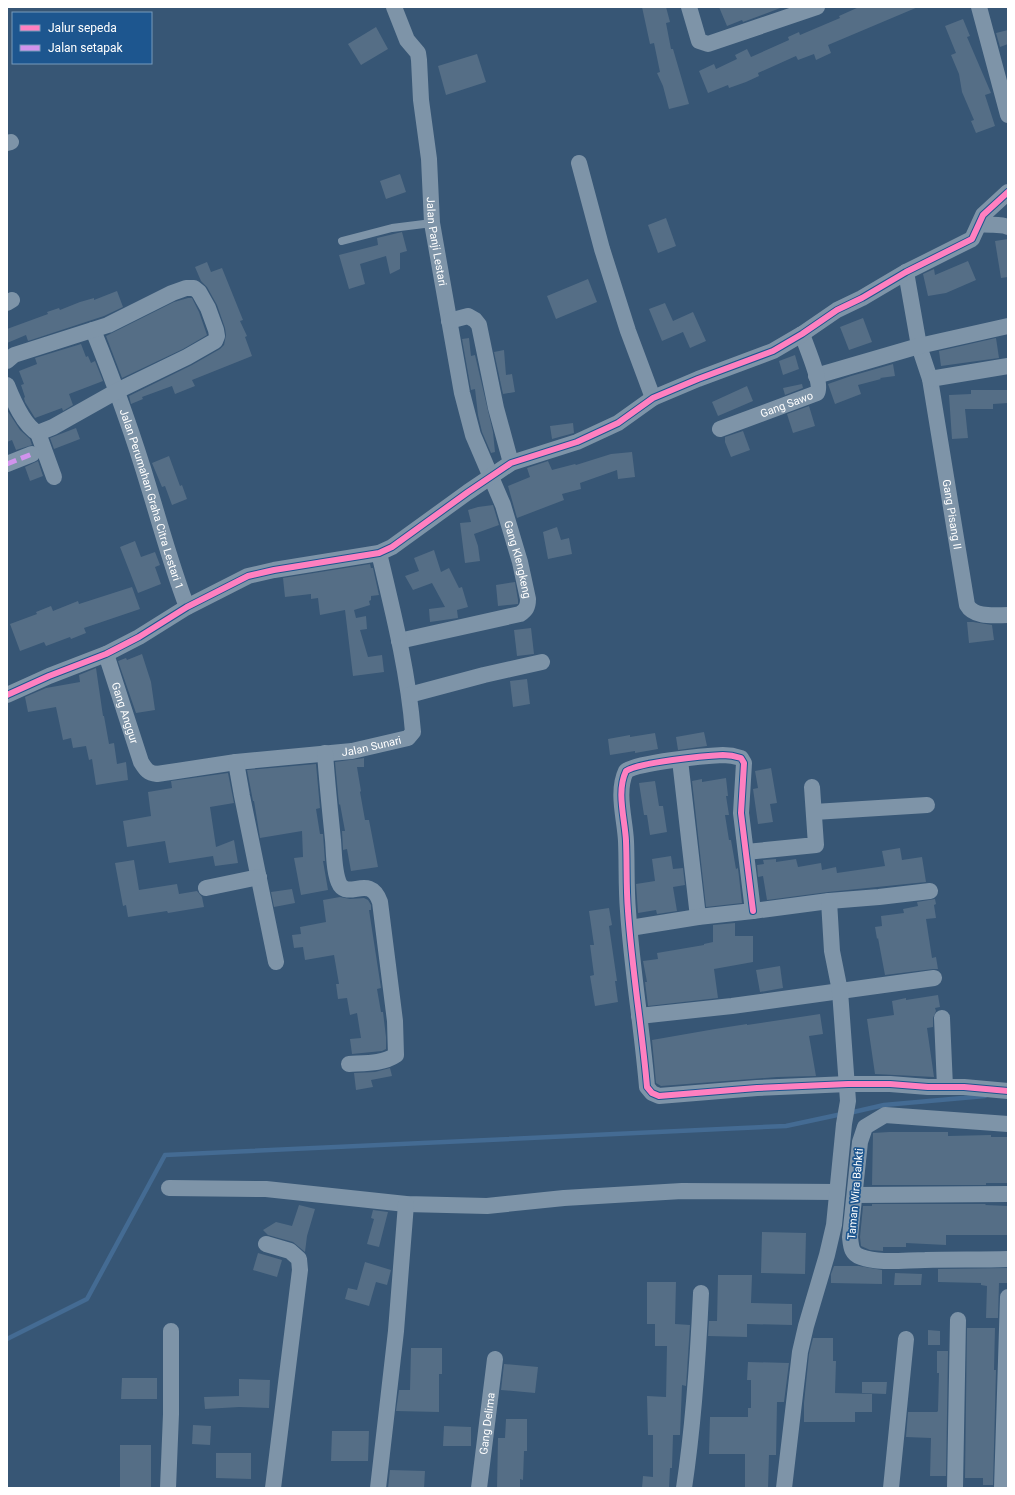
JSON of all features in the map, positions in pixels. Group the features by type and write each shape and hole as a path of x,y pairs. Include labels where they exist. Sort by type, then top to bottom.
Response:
{"street":[{"name":"Jalan Panji Lestari","path":"394,7 407,40 418,53 421,100 429,158 432,222 449,321 467,418 479,451 491,477"},
{"path":"689,7 699,41 708,44 816,7"},
{"path":"979,7 1008,115"},
{"path":"579,163 602,249 628,331 653,398"},
{"path":"7,696 49,676 106,654 139,637 186,606 248,576 274,570 380,553 392,547 511,463 577,442 618,423 653,398 698,378 772,351 802,334 836,310 862,298 906,272 972,239 982,220 1008,192"},
{"path":"982,220 987,225 1002,225 1008,227"},
{"name":"Gang Pisang II","path":"906,272 919,346 930,379 967,605 972,612 976,613 1008,615"},
{"path":"8,357 108,325 172,292 186,288 194,288 199,292 214,322 217,336 215,341 187,357 117,391 53,427 38,433"},
{"path":"449,321 468,316 475,320 479,325 496,408 511,463"},
{"path":"816,376 919,346 1008,326"},
{"name":"Jalan Perumahan Graha Citra Lestari 1","path":"93,330 117,391 149,486 186,606"},
{"name":"Gang Sawo","path":"720,429 817,393 819,389 816,376 802,334"},
{"path":"930,379 1008,366"},
{"path":"7,385 27,423 32,430 38,433 54,477"},
{"path":"7,464 32,454"},
{"name":"Gang Klengkeng","path":"399,641 520,614 525,611 528,606 528,599 512,534 503,505 491,477"},
{"name":"Jalan Sunari","path":"146,771 157,774 236,762 352,751 408,738 413,732 409,695 380,553"},
{"name":"Gang Anggur","path":"106,654 137,751 146,771"},
{"path":"409,695 484,675 542,662"},
{"path":"325,753 334,859 338,881 341,887 346,889 368,888 377,894 381,907 396,1021 396,1055 374,1063 349,1064"},
{"path":"752,911 742,813 744,763 741,758 724,755 630,768 626,771 624,776 622,800 626,841 626,880 635,984 647,1086 655,1095 848,1084 964,1087 1008,1091"},
{"path":"680,760 698,917"},
{"path":"236,762 276,962"},
{"path":"746,852 816,845 812,787"},
{"path":"814,812 927,805"},
{"path":"206,888 259,877"},
{"path":"630,928 698,917 829,901 930,891"},
{"path":"784,1488 800,1352 810,1312 827,1256 834,1225 844,1124 848,1102 848,1084 840,991 832,951 829,901"},
{"path":"639,1016 732,1006 934,978"},
{"path":"942,1018 945,1087"},
{"name":"Taman Wira Bahkti","path":"1008,1124 885,1115 865,1127 860,1142 850,1237 851,1247 854,1253 860,1257 883,1260 1008,1259"},
{"path":"169,1188 266,1190 406,1204 487,1206 564,1198 682,1191 837,1192"},
{"path":"855,1195 1008,1194"},
{"path":"378,1488 396,1331 406,1204"},
{"path":"266,1244 290,1251 299,1258 300,1270 272,1488"},
{"path":"684,1488 694,1413 701,1293"},
{"path":"1002,1488 1008,1297"},
{"path":"956,1488 958,1320"},
{"path":"168,1488 171,1414 171,1331"},
{"path":"891,1488 906,1339"},
{"name":"Gang Delima","path":"479,1488 495,1359"}],"lane":[{"path":"342,241 392,228 432,222"}],"building":[{"path":"642,7 666,7 670,22 666,23 671,49 673,49 689,104 669,109 663,86 657,73 660,72 654,43 650,44"},
{"path":"719,7 783,7 743,22 742,20 727,26"},
{"path":"859,7 918,7 828,45 831,53 816,60 814,54 798,60 796,56 758,73 759,76 746,82 729,88 728,85 708,93 699,71 714,64 716,69 737,59 735,55 747,49 751,57 789,40 788,37 799,32 800,35 840,18 839,16"},
{"path":"963,19 970,36 967,37 991,93 985,95 995,126 976,133 971,121 974,120 962,92 959,74 951,55 956,53 945,26"},
{"path":"376,27 388,49 361,65 348,44"},
{"path":"1008,30 1008,44 1000,47 996,33"},
{"path":"477,54 486,82 446,95 438,66"},
{"path":"400,174 406,192 386,199 380,181"},
{"path":"666,218 676,246 658,253 648,225"},
{"path":"402,232 407,251 400,253 400,269 390,274 386,256 360,264 365,284 349,289 339,255 378,245 377,238"},
{"path":"1008,239 1008,277 1001,278 995,241"},
{"path":"968,261 976,280 946,293 928,296 923,274 934,269 935,275"},
{"path":"207,262 211,272 222,268 243,320 240,321 247,336 245,337 252,356 192,380 195,386 175,394 172,386 142,397 143,399 131,404 129,396 192,365 220,349 224,345 226,335 225,328 217,305 207,287 201,281 195,267"},
{"path":"588,279 597,302 556,319 547,296"},
{"path":"117,291 123,307 104,316 28,341 26,335 7,343 7,329 48,314 47,312 59,308 60,310 94,298 94,300"},
{"path":"192,298 199,312 207,335 183,349 122,378 106,336 174,302"},
{"path":"665,303 673,321 693,312 706,341 690,348 683,332 662,341 649,309"},
{"path":"863,318 872,342 849,350 840,327"},
{"path":"469,338 471,356 475,355 493,432 495,452 491,453 482,432 478,415 475,389 471,390 462,339"},
{"path":"996,338 999,358 941,366 939,351"},
{"path":"81,344 86,357 88,356 91,363 95,361 103,381 69,394 73,405 63,411 62,408 35,418 25,402 21,385 24,384 19,371 37,364 35,358"},
{"path":"504,350 506,375 512,374 515,392 503,394 494,352"},
{"path":"795,355 799,369 783,375 779,361"},
{"path":"893,364 895,376 880,378 881,379 858,385 861,394 835,404 828,384"},
{"path":"802,384 803,388 785,395 783,388"},
{"path":"747,386 753,401 718,416 712,402"},
{"path":"971,390 1008,390 1008,403 993,404 993,409 965,409 968,438 952,439 949,395 971,394"},
{"path":"809,406 815,426 793,433 787,414"},
{"path":"7,410 20,430 30,439 32,445 16,450 12,440 7,442"},
{"path":"573,423 574,433 552,439 550,426"},
{"path":"76,428 80,439 54,449 50,438"},
{"path":"743,431 750,450 731,457 725,442 725,437"},
{"path":"632,452 635,477 618,479 617,470 580,483 581,489 562,494 564,500 517,518 508,486 530,477 527,468 548,461 552,470 576,465 611,454"},
{"path":"169,456 180,486 182,485 187,499 172,505 165,486 162,487 152,463"},
{"path":"38,461 43,476 30,481 25,467"},
{"path":"493,505 499,525 474,534 478,546 480,561 465,563 460,523 471,522 468,510"},
{"path":"557,527 561,540 569,538 572,554 548,559 543,532"},
{"path":"135,541 141,557 155,552 160,565 155,567 161,584 138,593 120,547"},
{"path":"434,550 441,572 449,568 459,588 462,587 468,607 457,610 458,618 430,622 429,609 445,607 432,583 413,590 405,576 419,571 414,558"},
{"path":"370,564 371,568 373,568 379,595 371,596 371,600 369,601 370,605 354,610 356,618 366,616 367,629 360,630 368,657 382,655 384,672 353,676 345,610 320,615 318,598 311,599 311,594 285,597 283,578"},
{"path":"515,582 518,604 498,606 496,585"},
{"path":"132,587 140,609 84,628 86,633 71,639 70,637 46,646 44,642 20,651 10,624 37,614 36,612 51,606 53,611 78,601 79,604"},
{"path":"967,622 992,625 994,640 969,643"},
{"path":"531,628 534,654 517,656 514,630"},
{"path":"142,654 151,682 155,710 136,713 118,661 126,658 127,660"},
{"path":"96,668 109,744 114,743 117,764 126,762 128,780 96,785 92,759 89,760 86,746 73,748 71,738 63,740 56,707 28,712 25,697 46,688 80,682 79,675"},
{"path":"527,679 530,704 513,707 510,681"},
{"path":"704,732 707,746 678,750 676,737"},
{"path":"655,733 658,749 610,755 608,739"},
{"path":"364,758 364,767 357,767 360,792 365,820 369,820 378,867 351,871 347,849 343,850 342,831 345,831 340,804 339,805 335,762"},
{"path":"316,764 320,808 316,809 320,834 323,834 325,861 323,861 328,890 301,895 294,858 303,857 302,831 260,838 247,770"},
{"path":"771,768 777,803 770,804 773,822 758,824 753,789 758,788 755,771"},
{"path":"228,773 234,803 210,807 216,847 234,840 238,863 215,866 213,856 169,863 165,841 127,847 123,821 151,816 148,792 172,788 171,781"},
{"path":"726,778 728,796 726,796 729,815 725,815 736,869 738,868 742,903 706,907 692,781 702,779 702,782"},
{"path":"655,781 659,806 663,806 667,832 650,835 647,815 644,815 639,783"},
{"path":"900,848 902,860 922,857 926,882 767,900 763,876 758,877 757,865 764,864 763,860 776,859 776,862 796,859 798,867 821,863 822,870 836,867 837,873 885,866 882,851"},
{"path":"671,856 673,869 683,868 685,885 673,887 677,911 657,914 656,910 638,913 636,884 655,881 652,859"},
{"path":"134,860 139,890 177,884 179,894 197,891 202,897 204,907 168,913 167,911 128,917 126,905 123,906 115,863"},
{"path":"292,889 295,903 274,907 271,892"},
{"path":"340,897 350,899 364,898 368,900 371,905 371,910 369,910 381,988 377,989 381,1012 383,1012 386,1037 386,1049 382,1051 352,1054 350,1039 361,1038 357,1013 350,1015 347,998 338,999 336,984 339,984 334,955 305,960 303,947 294,948 292,935 301,934 300,927 326,922 323,900"},
{"path":"935,899 936,904 934,905 936,918 926,919 932,958 936,957 938,969 885,975 875,927 882,926 881,916 904,913 903,909 918,906 917,902"},
{"path":"609,908 612,925 609,926 617,981 615,981 618,1002 595,1006 590,976 594,975 590,945 594,945 589,911"},
{"path":"735,923 735,936 753,936 753,962 714,969 718,998 648,1006 645,982 647,982 643,961 658,959 657,953 704,945 713,942 713,925"},
{"path":"780,966 783,988 760,992 756,970"},
{"path":"938,995 940,1007 935,1008 936,1011 933,1018 933,1027 927,1028 934,1077 875,1074 867,1019 894,1015 892,1001"},
{"path":"820,1014 823,1034 809,1036 816,1076 777,1077 661,1086 656,1083 652,1040 747,1024"},
{"path":"390,1068 392,1076 371,1080 373,1087 356,1090 354,1073 375,1072"},
{"path":"948,1132 948,1136 991,1135 991,1137 1008,1137 1008,1183 986,1183 986,1185 872,1185 873,1133"},
{"path":"872,1204 986,1204 985,1205 1008,1206 1008,1235 946,1235 946,1245 906,1243 906,1247 883,1247 883,1251 870,1250 861,1246 860,1237 863,1206 872,1206"},
{"path":"299,1205 315,1209 307,1236 305,1252 293,1242 268,1235 263,1230 276,1222 292,1226"},
{"path":"373,1210 388,1212 379,1247 367,1244 374,1219 371,1218"},
{"path":"762,1232 806,1233 805,1274 761,1273"},
{"path":"258,1253 282,1260 277,1277 253,1270"},
{"path":"365,1262 391,1270 387,1285 376,1282 369,1306 345,1299 348,1288 357,1290"},
{"path":"834,1266 859,1266 882,1270 882,1284 831,1283 831,1274"},
{"path":"1008,1268 1008,1283 999,1283 998,1318 986,1318 987,1286 981,1285 981,1283 938,1282 938,1269"},
{"path":"895,1273 922,1274 921,1285 894,1285"},
{"path":"718,1275 752,1275 751,1303 792,1304 792,1325 747,1324 747,1337 708,1336 709,1321 717,1321"},
{"path":"647,1282 676,1282 675,1324 690,1325 686,1386 682,1385 680,1435 673,1435 672,1468 670,1468 669,1488 642,1488 643,1476 653,1477 653,1435 648,1435 647,1396 666,1397 667,1346 655,1346 655,1324 647,1324"},
{"path":"967,1328 995,1328 994,1370 996,1370 993,1485 983,1485 983,1478 965,1478"},
{"path":"928,1330 940,1331 940,1345 928,1345"},
{"path":"813,1338 833,1338 833,1361 836,1361 835,1393 872,1394 872,1412 855,1412 855,1422 804,1422 804,1403 809,1354"},
{"path":"411,1348 442,1348 442,1374 439,1374 439,1412 396,1411 399,1390 410,1390"},
{"path":"937,1351 948,1351 946,1476 930,1476 931,1438 906,1437 908,1412 938,1411 939,1373 937,1373"},
{"path":"748,1362 789,1363 784,1402 777,1402 776,1455 769,1455 768,1488 745,1488 745,1454 709,1454 710,1417 748,1417 748,1408 751,1408 751,1380 747,1380"},
{"path":"504,1364 538,1367 535,1393 501,1390"},
{"path":"122,1378 157,1378 157,1399 121,1399"},
{"path":"239,1379 270,1380 269,1408 239,1407 205,1409 204,1397 239,1396"},
{"path":"862,1382 887,1382 886,1394 862,1393"},
{"path":"506,1419 527,1419 527,1451 524,1451 523,1480 520,1479 520,1488 497,1488 498,1438 505,1438"},
{"path":"193,1425 211,1426 210,1445 192,1444"},
{"path":"444,1426 471,1427 471,1446 443,1446"},
{"path":"332,1431 369,1431 368,1461 331,1461"},
{"path":"120,1445 151,1445 151,1488 120,1488"},
{"path":"216,1453 251,1453 251,1479 216,1478"},
{"path":"390,1470 425,1471 424,1488 388,1488"}],"waterway":[{"path":"849,1113 884,1105 985,1096"},
{"path":"7,1339 87,1299 165,1155 786,1126 842,1114"}],"marked path":[{"path":"7,464 32,454"}],"cycle path":[{"path":"7,695 49,676 106,654 139,637 187,607 248,576 274,570 379,553 392,547 511,463 577,442 618,423 653,398 698,379 773,351 802,334 837,310 862,298 906,272 972,239 983,215 1008,192"},
{"path":"753,911 741,813 744,763 741,758 723,755 688,758 658,762 626,771 623,779 621,797 626,841 627,893 630,933 647,1087 652,1093 659,1096 757,1088 848,1084 964,1087 1008,1091"}]}
